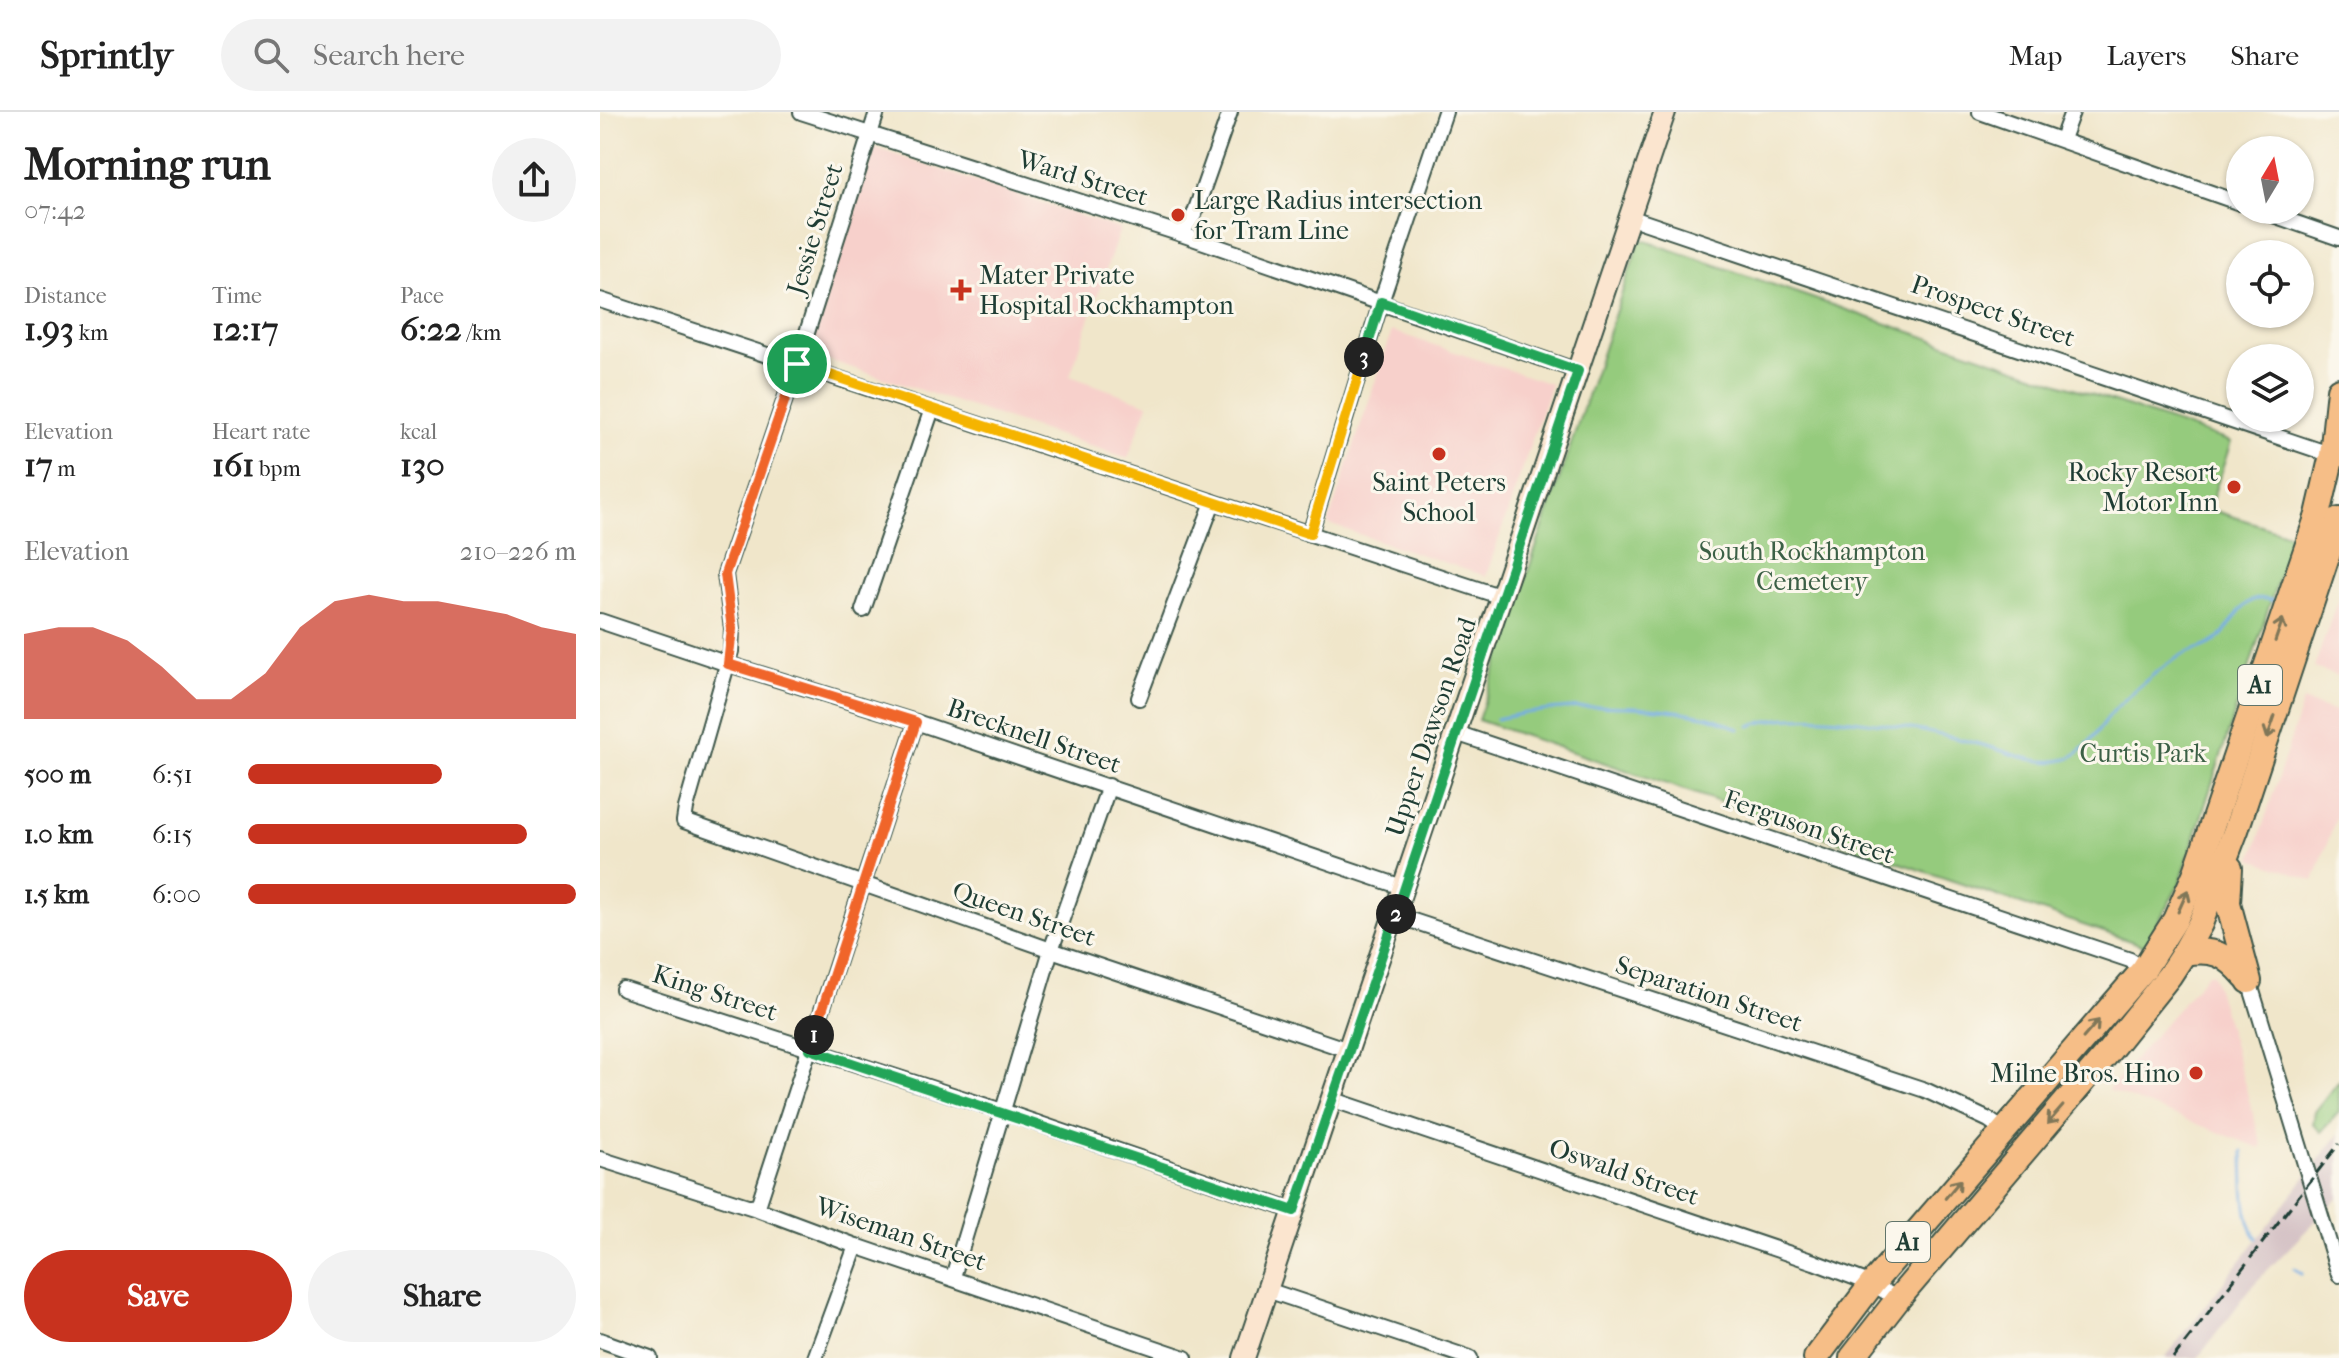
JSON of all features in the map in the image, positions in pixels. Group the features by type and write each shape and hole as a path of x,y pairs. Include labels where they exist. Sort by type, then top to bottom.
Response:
{"highway":[{"name":"A1","path":"1816,1358 1872,1284 2144,969 2175,920 2196,872 2318,515 2336,456 2339,390"},
{"name":"A1","path":"1852,1358 1898,1299 2063,1106 2169,976 2184,953 2200,924 2236,830 2339,520"},
{"path":"2236,830 2228,903 2249,981"},
{"path":"2184,953 2203,950 2223,955 2249,981"}],"street":[{"name":"Ward Street","path":"801,112 1181,234 1578,371"},
{"name":"Jessie Street","path":"684,821 728,664 732,629 725,574 797,364 877,112"},
{"path":"1181,234 1194,215 1230,112"},
{"path":"1310,534 1381,302 1445,112"},
{"name":"Upper Dawson Road","path":"1244,1358 1665,112"},
{"path":"1980,112 2226,198"},
{"path":"2062,139 2072,112"},
{"name":"Prospect Street","path":"1629,217 2336,456"},
{"path":"2299,224 2339,238"},
{"path":"600,300 1502,597"},
{"path":"863,610 932,409"},
{"path":"1139,698 1213,502"},
{"name":"Brecknell Street","path":"600,621 1109,786 1405,888"},
{"path":"757,1209 916,722"},
{"name":"Ferguson Street","path":"1456,733 2115,955 2144,969"},
{"path":"953,1277 1051,950 1109,786"},
{"name":"Queen Street","path":"684,821 1348,1050"},
{"name":"Separation Street","path":"1395,915 1925,1090 1989,1120 2003,1130"},
{"path":"2249,981 2339,1275"},
{"name":"King Street","path":"623,989 1002,1111 1294,1211"},
{"name":"Oswald Street","path":"1331,1099 1799,1256 1872,1284 1898,1299"},
{"name":"Wiseman Street","path":"600,1159 757,1209 1185,1358"},
{"path":"815,1358 856,1246"},
{"path":"1267,1290 1470,1358"},
{"path":"600,1340 650,1358"}],"shaded area":[{"name":"Mater Private Hospital Rockhampton","path":"872,147 1120,229 1070,376 1148,404 1128,458 801,351"},
{"name":"Saint Peters School","path":"1392,331 1551,384 1486,576 1328,524"},
{"path":"2339,596 2339,676 2314,668"},
{"path":"2303,701 2339,713 2339,809 2314,881 2252,859"},
{"path":"2208,973 2213,974 2262,1145 2260,1148 2108,1090"},
{"path":"2339,1134 2339,1197 2253,1285 2198,1358 2165,1358"}],"green space":[{"name":"South Rockhampton Cemetery","path":"1640,239 2231,442 2209,509 2292,535 2180,883 2145,946 1478,720"},
{"path":"2339,1081 2339,1112 2321,1132 2313,1124 2315,1112"}],"waterway":[{"path":"1750,726 1773,720 1833,718 1959,739 2035,760 2066,759 2082,749 2113,711 2157,671 2182,655 2215,641 2246,604 2262,599 2274,601"},
{"path":"1496,719 1573,708 1653,708 1704,716 1739,729"},
{"path":"2243,1151 2246,1209 2257,1238"},
{"path":"2294,1268 2302,1274"}],"railway":[{"path":"2173,1358 2339,1144"}],"place":[{"name":"Large Radius intersection for Tram Line","path":"1178,215"},
{"name":"Mater Private Hospital Rockhampton","path":"961,290"},
{"name":"Saint Peters School","path":"1439,454"},
{"name":"Rocky Resort Motor Inn","path":"2234,487"},
{"name":"Milne Bros. Hino","path":"2196,1073"}],"route":[{"path":"1381,302 1578,371 1294,1211 810,1049 916,722 728,664 732,629 725,574 797,364 1310,534 1381,302"}],"park label":[{"name":"Curtis Park","path":"2143,753"}]}
